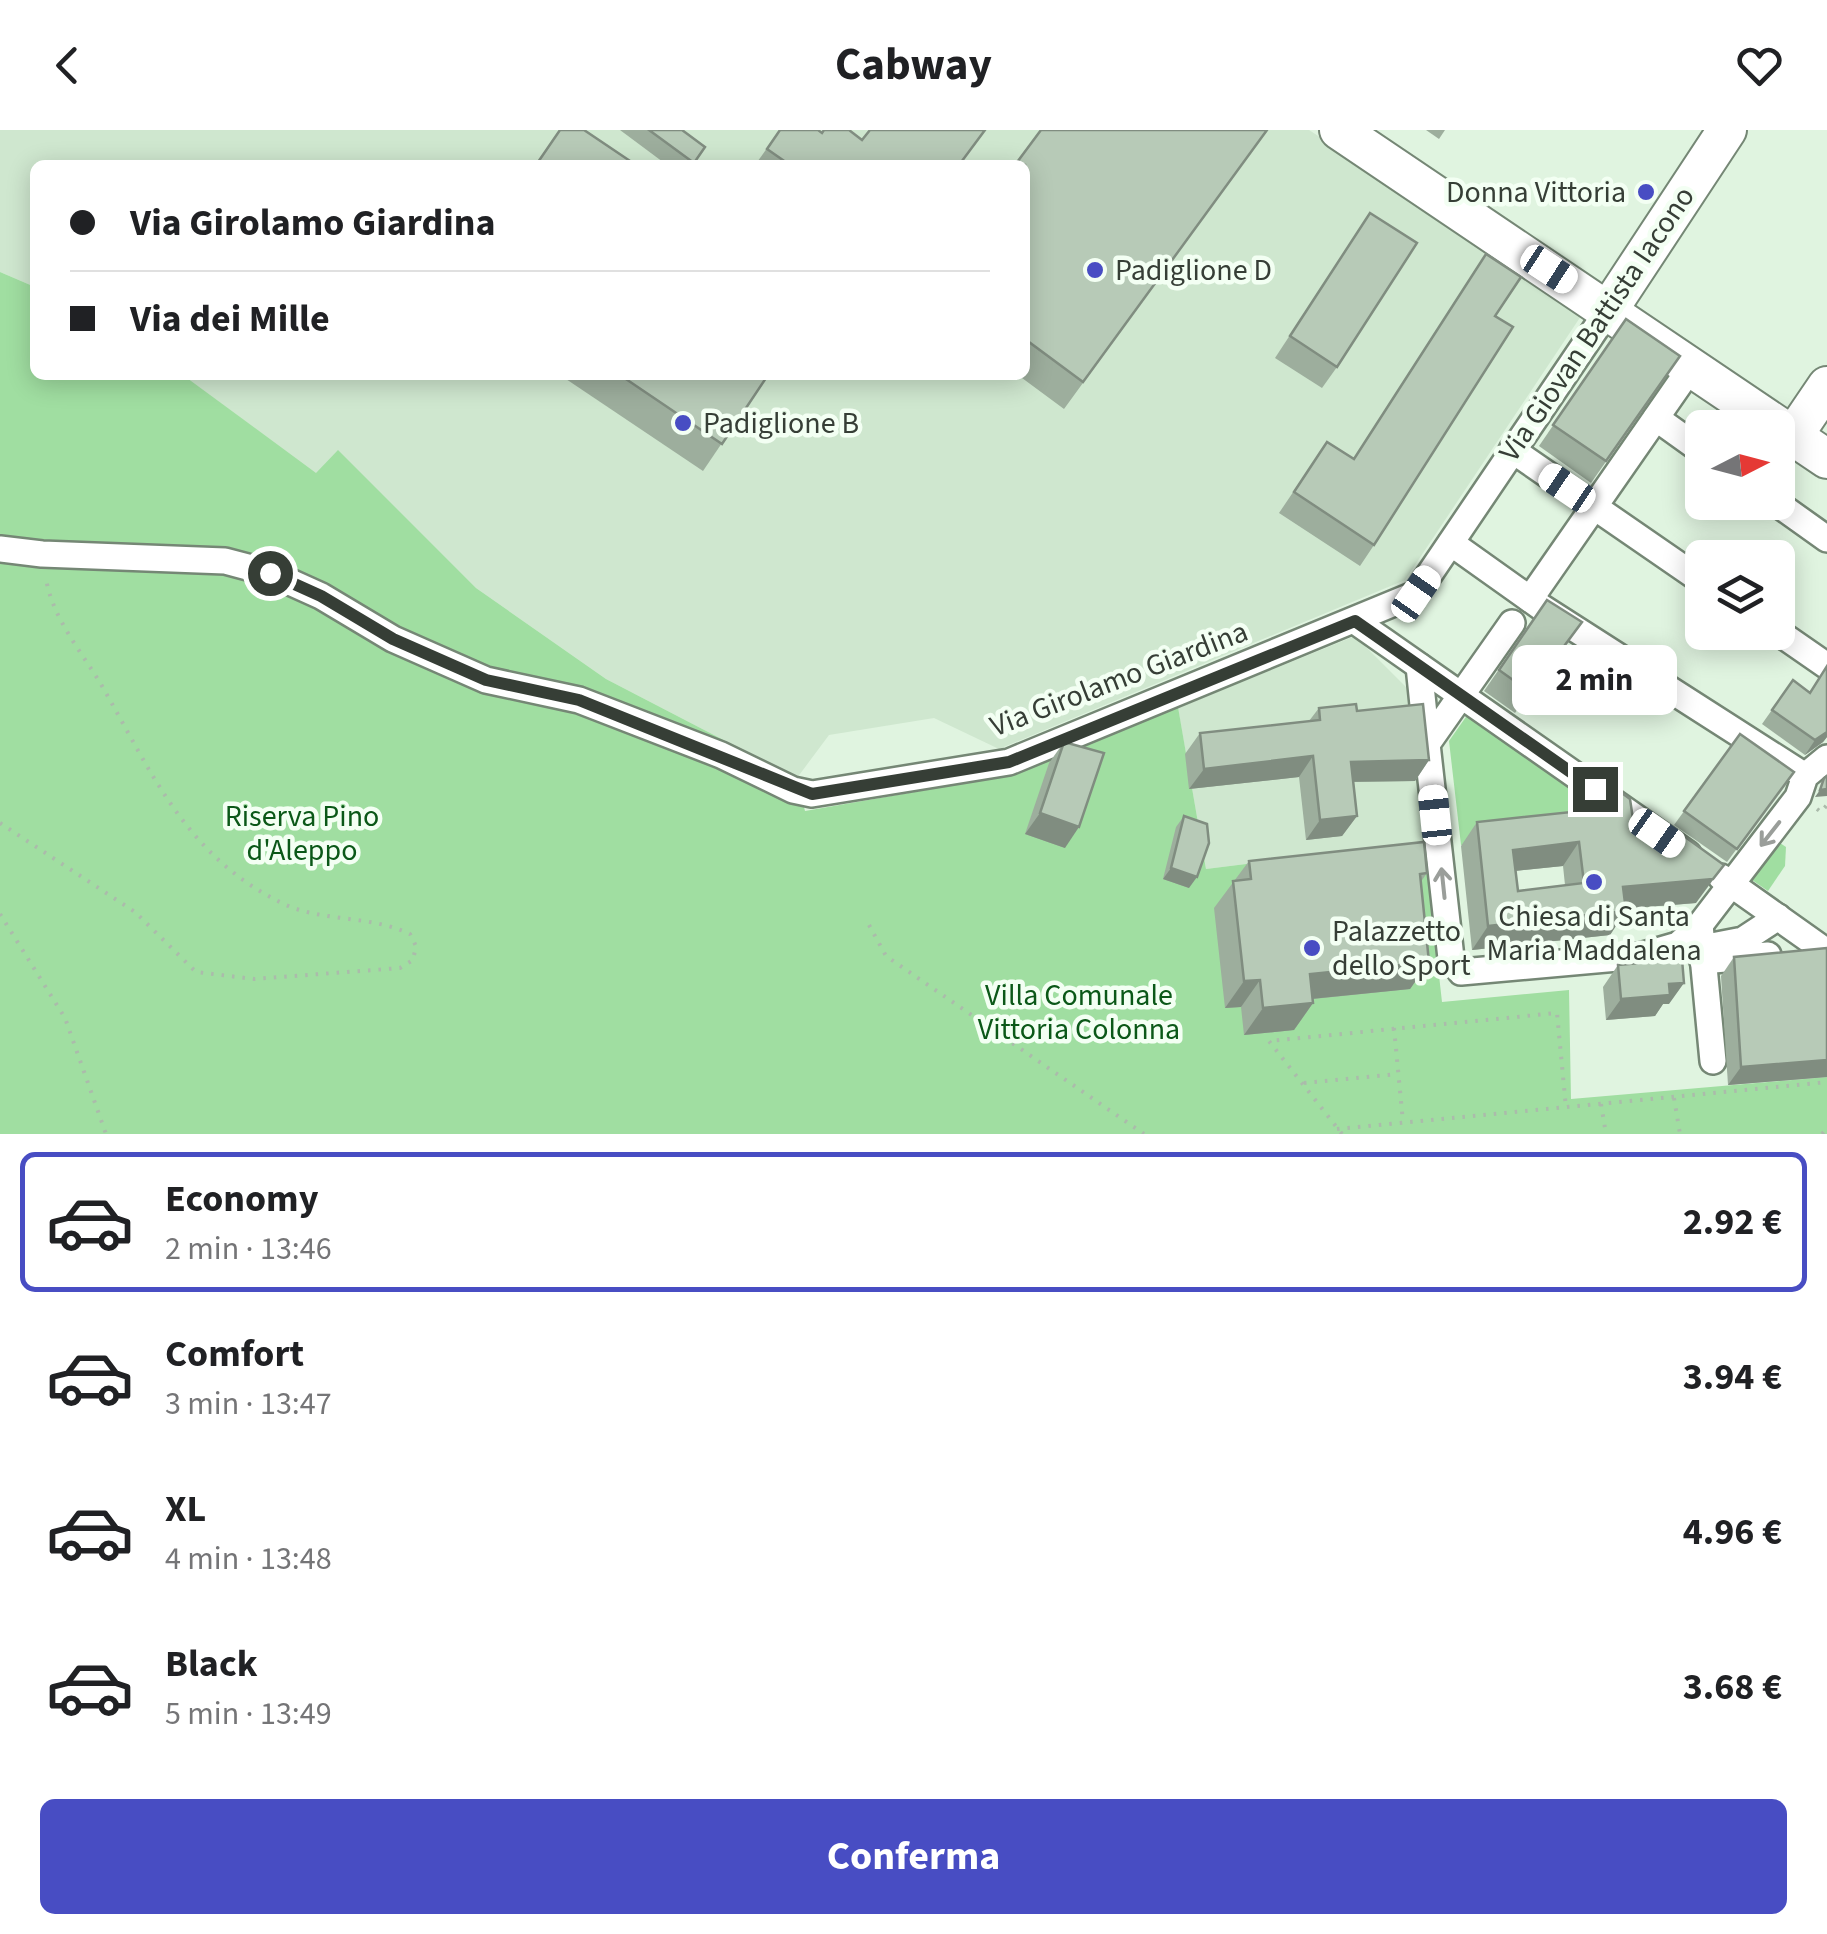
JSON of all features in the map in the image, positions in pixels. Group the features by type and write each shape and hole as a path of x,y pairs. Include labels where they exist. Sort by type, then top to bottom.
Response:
{"main road":[{"path":"1339,130 1755,410"},
{"name":"Via Giovan Battista Iacono","path":"1609,309 1726,130"},
{"path":"1795,433 1827,386"},
{"path":"1795,437 1827,458"}],"street":[{"name":"Via Giovan Battista Iacono","path":"1451,544 1609,309"},
{"path":"1536,604 1548,575 1692,366"},
{"path":"1656,418 1685,439"},
{"path":"1512,450 1685,569"},
{"path":"1795,516 1827,539"},
{"path":"1451,544 1536,604 1802,774"},
{"name":"Via Girolamo Giardina","path":"0,548 42,554 226,561 270,573 321,596 393,639 486,680 579,700 812,794 1009,762 1416,594 1451,544"},
{"path":"1351,622 1825,951"},
{"path":"1428,744 1462,702 1512,622"},
{"path":"1795,644 1827,666"},
{"path":"1419,666 1451,958 1461,972 1658,952 1678,945 1825,951"},
{"path":"1713,1060 1702,945 1725,881 1798,797 1802,774 1827,758"},
{"path":"1702,945 1743,940 1778,917"}],"path":[{"path":"0,823 135,912 196,972 254,979 400,968 414,960 416,946 410,934 287,906 225,870 150,779 102,687 50,603 42,554"},
{"path":"0,914 65,1018 106,1134"},
{"path":"869,925 886,956 1144,1134"},
{"path":"1566,1108 1557,1012 1269,1041 1339,1131 1827,1082"},
{"path":"1394,1028 1404,1122"},
{"path":"1302,1083 1398,1074"},
{"path":"1674,1098 1680,1134"},
{"path":"1601,1104 1606,1134"},
{"path":"1822,1134 1827,1128"}],"shaded area":[{"path":"0,130 1309,130 1585,310 1405,580 999,749 934,718 829,735 797,778 606,679 476,588 338,451 316,474 190,380 1030,380 1030,160 30,160 30,285 0,272"},
{"path":"1355,636 1407,688 1424,842 1206,869 1178,708"}],"green space":[{"name":"Riserva Pino d'Aleppo","path":"0,272 30,285 30,380 190,380 316,473 338,450 476,588 606,679 797,778 805,811 989,779 1178,707 1206,869 1424,842 1442,1002 1569,990 1571,1099 1827,1077 1827,1134 0,1134"},
{"path":"1468,714 1587,798 1577,811 1578,833 1461,845 1449,741"},
{"path":"1780,843 1786,847 1785,866 1768,891 1752,880"}],"building":[{"path":"560,130 584,130 629,160 539,160"},
{"path":"649,130 682,130 705,147 696,160 690,160"},
{"path":"780,130 849,130 862,140 870,130 985,130 963,160 783,160 767,149"},
{"name":"Padiglione D","path":"1041,130 1267,130 1083,382 1030,343 1030,160 1019,160"},
{"path":"1370,213 1417,243 1337,367 1290,336"},
{"path":"1486,254 1521,277 1495,316 1513,327 1374,545 1294,492 1327,442 1354,459"},
{"path":"1626,319 1680,356 1606,461 1553,425"},
{"path":"627,380 765,380 722,444"},
{"path":"1547,600 1582,622 1530,692 1499,670"},
{"path":"1827,666 1827,732 1815,740 1772,710 1793,680 1810,693"},
{"path":"1356,704 1357,711 1423,704 1429,760 1351,762 1357,816 1320,820 1313,756 1204,769 1200,733 1320,720 1319,708"},
{"path":"1740,734 1794,772 1737,849 1684,811"},
{"path":"1064,742 1104,753 1079,827 1040,813"},
{"path":"1615,788 1630,799 1634,826 1651,838 1681,834 1724,865 1713,879 1623,887 1626,911 1488,926 1477,822 1610,808 1608,789","holes":["1579,842 1584,883 1518,891 1513,850"]},
{"path":"1184,816 1207,824 1209,843 1197,877 1171,868"},
{"name":"Palazzetto dello Sport","path":"1424,842 1427,873 1420,874 1429,962 1310,974 1313,1003 1263,1008 1260,980 1244,981 1233,881 1251,879 1249,861"},
{"path":"1827,948 1827,1060 1741,1067 1734,957"},
{"path":"1682,959 1684,983 1669,984 1670,995 1621,999 1618,965"}],"place":[{"name":"Donna Vittoria","path":"1646,192"},
{"name":"Padiglione D","path":"1095,270"},
{"name":"Padiglione B","path":"683,423"},
{"name":"Chiesa di Santa Maria Maddalena","path":"1594,882"},
{"name":"Palazzetto dello Sport","path":"1312,948"}],"route":[{"path":"270,573 321,596 393,639 486,680 579,700 721,755 792,790 812,794 1009,762 1355,621 1595,789"}],"park label":[{"name":"Villa Comunale Vittoria Colonna","path":"1079,1012"}]}
